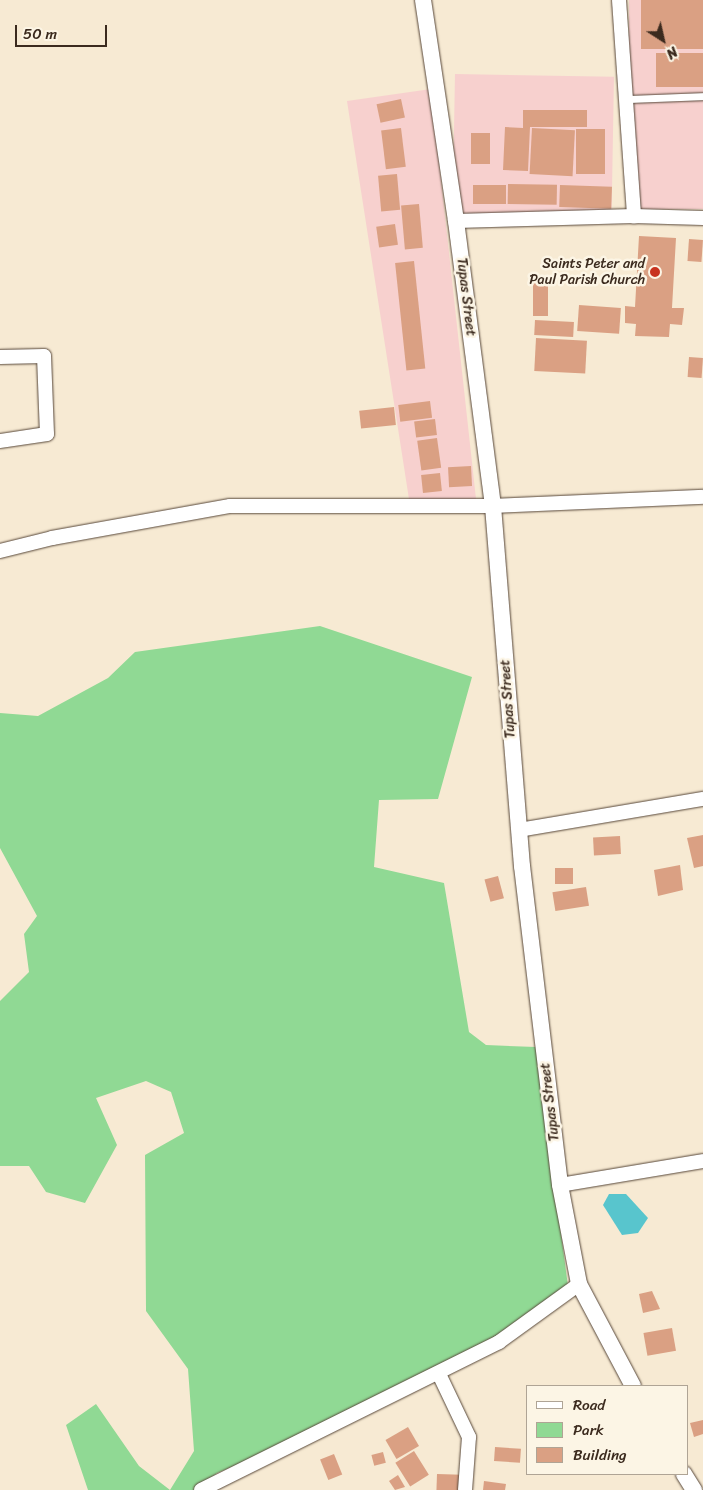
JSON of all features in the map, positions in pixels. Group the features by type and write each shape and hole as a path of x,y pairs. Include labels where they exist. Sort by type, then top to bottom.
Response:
{"street":[{"name":"Tupas Street","path":"423,0 456,221 493,506 519,830 560,1185 579,1284 632,1385"},
{"path":"619,0 634,216"},
{"path":"456,221 634,216 703,218"},
{"path":"0,357 44,356 47,434 0,441"},
{"path":"0,551 52,538 230,506 493,506 703,497"},
{"path":"519,830 703,799"},
{"path":"560,1185 703,1161"},
{"path":"201,1490 439,1374 499,1342 579,1284"},
{"path":"439,1374 469,1436 465,1490"},
{"path":"685,1475 694,1490"}],"lane":[{"path":"626,99 703,96"}],"shaded area":[{"path":"629,0 703,0 703,209 629,209"},
{"path":"455,74 614,77 612,217 453,214"},
{"path":"431,89 476,499 409,499 347,101"}],"green space":[{"path":"320,626 472,677 438,799 379,800 374,867 444,883 469,1032 486,1045 536,1047 568,1286 506,1337 291,1443 217,1473 197,1490 170,1490 194,1451 188,1369 146,1311 145,1155 184,1133 171,1092 146,1081 96,1098 117,1145 85,1203 46,1192 29,1166 0,1166 0,1001 29,972 24,934 37,916 0,848 0,713 38,716 108,678 135,652"},
{"path":"96,1404 139,1466 170,1490 88,1490 66,1425"}],"water":[{"path":"609,1194 626,1194 648,1218 638,1233 622,1235 603,1205"}],"building":[{"path":"641,0 703,0 703,49 641,49"},
{"path":"656,53 703,53 703,87 656,87"},
{"path":"401,99 405,118 380,123 377,104"},
{"path":"523,110 587,110 587,127 530,127 528,171 503,170 505,127 523,128"},
{"path":"401,128 406,167 386,169 381,130"},
{"path":"532,128 575,130 573,176 530,174"},
{"path":"576,129 605,129 605,174 576,174"},
{"path":"471,133 490,133 490,164 471,164"},
{"path":"397,174 400,210 381,212 378,176"},
{"path":"508,184 557,185 557,205 508,204"},
{"path":"473,185 506,185 506,204 473,204"},
{"path":"560,185 612,187 611,209 559,207"},
{"path":"419,204 423,248 405,249 401,206"},
{"path":"395,224 398,245 379,247 376,227"},
{"name":"Saints Peter and Paul Parish Church","path":"639,236 676,238 672,308 684,308 682,325 670,324 669,337 635,336 636,324 625,323 625,306 635,307"},
{"path":"689,239 703,240 701,262 687,261"},
{"path":"414,261 425,368 406,370 395,263"},
{"path":"533,282 548,282 548,316 533,316"},
{"path":"579,305 621,308 619,334 577,331"},
{"path":"535,320 574,322 573,337 534,335"},
{"path":"536,338 587,341 585,374 534,371"},
{"path":"689,357 703,358 702,378 688,377"},
{"path":"430,401 432,418 400,422 398,405"},
{"path":"394,407 396,425 361,429 359,411"},
{"path":"435,419 437,435 416,437 414,422"},
{"path":"437,438 441,468 421,470 417,441"},
{"path":"471,466 472,486 449,487 448,467"},
{"path":"440,473 442,491 423,493 421,475"},
{"path":"703,835 703,866 694,868 687,838"},
{"path":"620,836 621,854 594,855 593,837"},
{"path":"680,865 683,890 658,896 654,870"},
{"path":"555,868 573,868 573,884 555,884"},
{"path":"498,876 504,898 490,902 484,880"},
{"path":"586,887 589,906 555,911 552,892"},
{"path":"652,1291 660,1309 643,1313 639,1294"},
{"path":"672,1328 676,1351 647,1356 643,1333"},
{"path":"703,1420 703,1434 694,1437 690,1423"},
{"path":"408,1427 419,1446 396,1459 385,1440"},
{"path":"495,1447 521,1449 520,1463 494,1461"},
{"path":"414,1451 429,1475 410,1486 395,1463"},
{"path":"383,1452 386,1463 374,1466 371,1455"},
{"path":"334,1454 342,1474 328,1480 320,1460"},
{"path":"437,1474 462,1475 461,1490 436,1490"},
{"path":"398,1475 405,1487 395,1490 389,1481"},
{"path":"484,1481 506,1484 505,1490 483,1490"}],"place":[{"name":"Saints Peter and Paul Parish Church","path":"655,272"}]}
